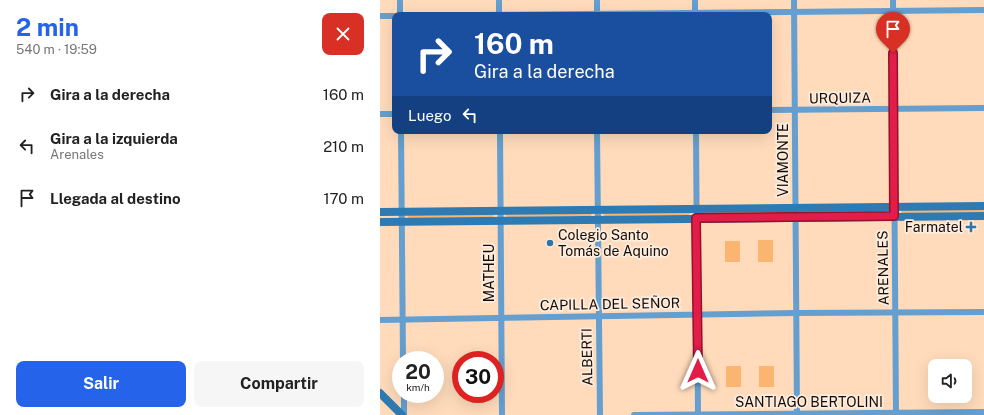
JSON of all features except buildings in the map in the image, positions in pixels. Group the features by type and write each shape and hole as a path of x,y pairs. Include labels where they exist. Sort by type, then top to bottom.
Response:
{"main road":[{"path":"380,212 984,206"},
{"path":"380,222 984,216"},
{"path":"380,392 403,415"}],"street":[{"path":"400,0 400,12"},
{"path":"499,0 499,12"},
{"path":"597,0 597,12"},
{"path":"695,0 695,12"},
{"name":"VIAMONTE","path":"794,0 797,414"},
{"name":"ARENALES","path":"893,0 896,414"},
{"path":"772,12 984,10"},
{"path":"380,16 392,16"},
{"name":"URQUIZA","path":"772,110 984,108"},
{"path":"380,114 392,114"},
{"path":"401,134 404,351"},
{"name":"MATHEU","path":"500,134 502,415"},
{"name":"ALBERTI","path":"598,134 600,415"},
{"path":"696,134 698,415"},
{"name":"CAPILLA DEL SEÑOR","path":"380,320 796,313 984,312"},
{"path":"403,415 404,403"},
{"name":"SANTIAGO BERTOLINI","path":"634,415 896,414 984,412"}],"shaded area":[{"path":"984,209 984,212 902,213 901,211 901,210"},
{"path":"887,210 886,213 802,214 800,212 801,211"},
{"path":"789,211 788,214 702,214 702,212"},
{"path":"690,212 689,215 605,216 603,214 604,213"},
{"path":"592,213 591,216 506,216 506,214"},
{"path":"494,214 493,217 409,218 407,216 408,215"},
{"path":"758,240 773,240 773,262 758,262"},
{"path":"725,241 740,241 740,262 725,262"},
{"path":"726,366 741,366 741,387 726,387"},
{"path":"759,366 774,366 774,387 759,387"}],"place":[{"name":"Farmatel","path":"971,227"},
{"name":"Colegio Santo Tomás de Aquino","path":"550,243"}],"route":[{"path":"698,371 696,218 894,216 893,53"}]}
